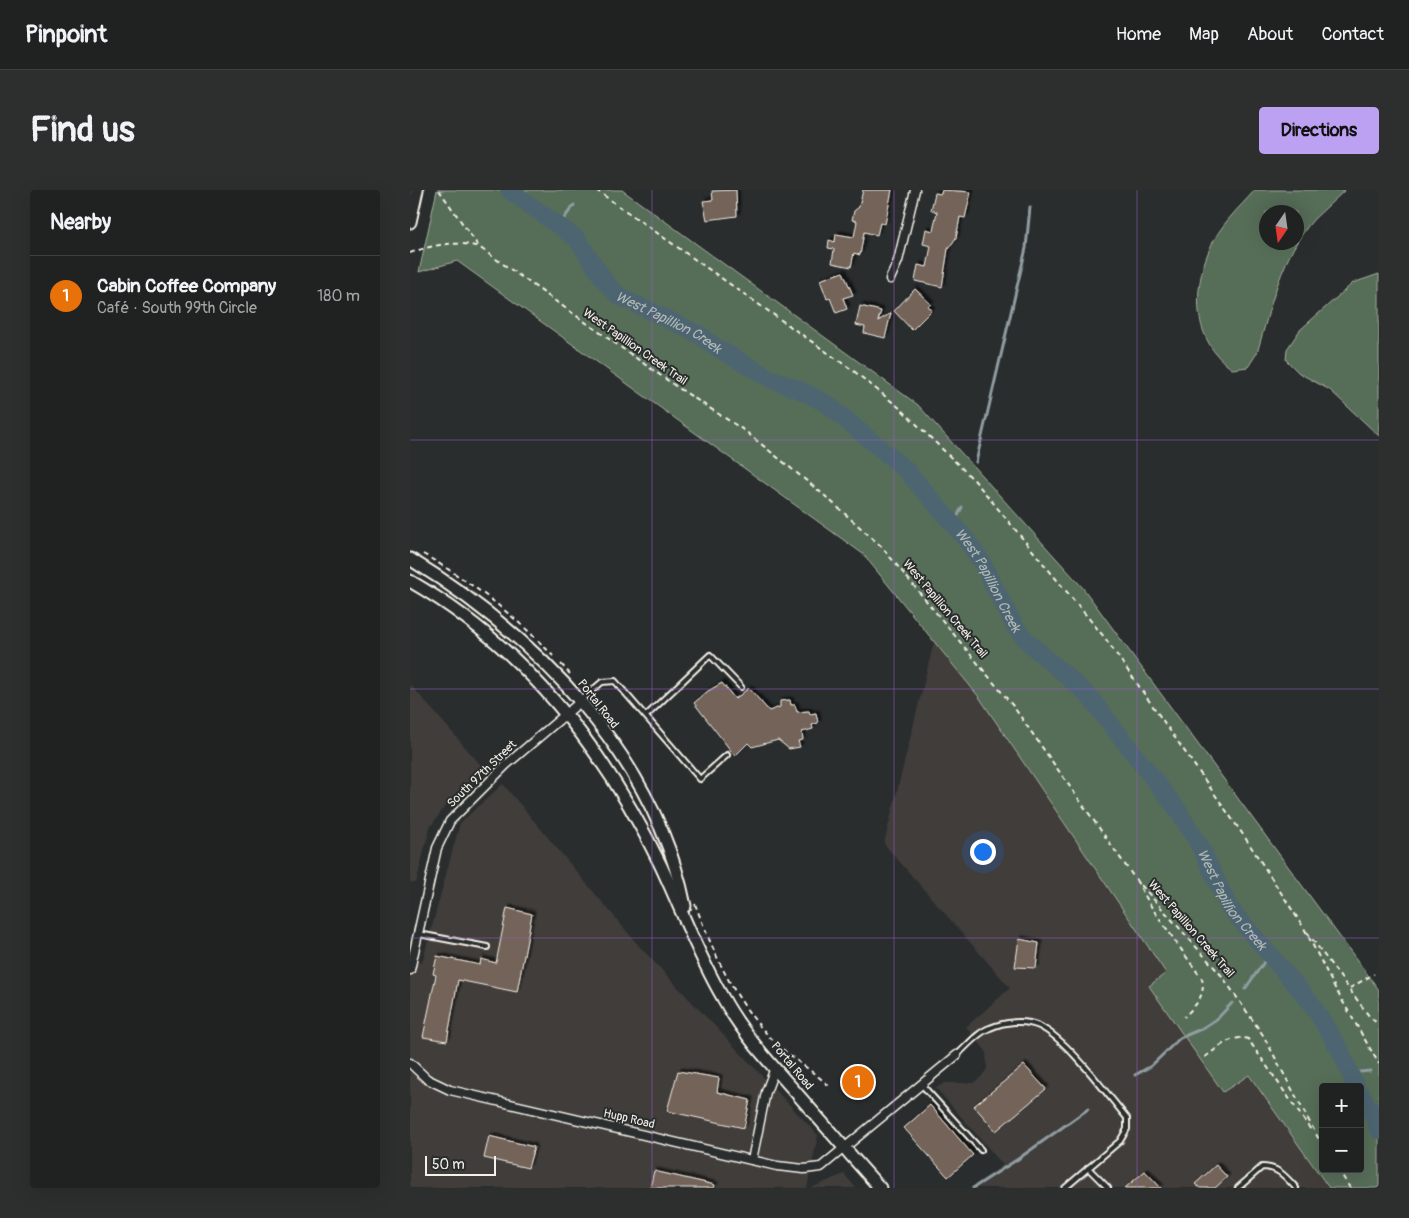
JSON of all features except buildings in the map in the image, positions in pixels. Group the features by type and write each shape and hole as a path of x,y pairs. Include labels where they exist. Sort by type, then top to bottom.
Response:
{"main road":[{"path":"410,222 417,190"},
{"name":"Portal Road","path":"410,559 464,594 504,625 550,669 580,702 615,748 652,812 680,880 688,923"},
{"name":"Portal Road","path":"410,581 448,605 508,653 566,713 591,745 629,804 688,923 722,998 740,1025 775,1068 880,1188"}],"street":[{"path":"890,279 898,261 915,190"},
{"name":"South 97th Street","path":"410,970 437,848 450,821 506,764 580,702"},
{"name":"Hupp Road","path":"410,1063 427,1079 450,1090 752,1160 804,1169 821,1168 957,1055"},
{"path":"752,1160 766,1092 775,1068"}],"lane":[{"path":"646,716 710,655 741,687"},
{"path":"580,702 602,682 615,681 700,779 727,755"},
{"path":"419,934 488,948"},
{"path":"957,1055 988,1028 1006,1023 1022,1022 1038,1025 1053,1035 1127,1118 1127,1129 1120,1141 1065,1188"},
{"path":"921,1084 981,1150"},
{"path":"1238,1188 1262,1167 1271,1167 1279,1169 1296,1188"},
{"path":"1088,1168 1108,1188"}],"path":[{"name":"West Papillion Creek Trail","path":"439,190 479,247 677,387 745,431 824,495 881,546 1013,706 1133,876 1222,976 1250,1014 1319,1141"},
{"path":"596,190 854,372 901,409 969,474 1105,638 1238,828 1304,928 1369,1016 1379,1025"},
{"path":"410,253 451,244 463,243 479,247"},
{"path":"1133,876 1152,908 1202,979 1204,987 1199,1000 1184,1017"},
{"path":"695,903 722,969 742,1003 779,1046 829,1086"},
{"path":"1304,928 1334,988 1379,1064"},
{"path":"1350,988 1374,974"},
{"path":"1205,1057 1230,1040 1248,1040 1315,1135"},
{"path":"1341,1173 1350,1188"}],"shaded area":[{"path":"934,642 979,697 1167,974 1150,986 1223,1092 1249,1075 1329,1188 970,1188 1003,1165 936,1088 945,1083 973,1083 987,1069 986,1051 966,1027 1010,988 884,844"},
{"path":"410,684 486,771 444,808 430,827 416,883 410,882"},
{"path":"503,784 639,946 818,1135 807,1188 410,1188 410,961 422,963 460,823"},
{"path":"844,1174 856,1188 811,1188"}],"green space":[{"path":"437,190 622,190 918,405 1083,588 1379,990 1379,1188 1329,1188 1249,1075 1223,1092 1149,986 1166,973 979,697 863,554 457,261 419,272"},
{"path":"1255,190 1345,190 1314,219 1304,232 1304,205 1259,205 1259,250 1292,250 1278,282 1257,353 1248,367 1232,369 1209,344 1199,313 1199,297 1200,281 1210,248 1224,224"},
{"path":"1379,274 1379,436 1330,390 1299,373 1286,360 1287,349 1300,330 1353,283"}],"waterway":[{"name":"West Papillion Creek","path":"509,190 577,239 607,284 619,296 700,335 717,348 771,379 800,390 827,404 905,469 965,538 981,561 1015,627 1029,643 1088,695 1177,809 1201,848 1229,907 1311,1003 1340,1050 1354,1083"},
{"path":"559,225 574,205"},
{"path":"976,462 1026,248 1030,207"},
{"path":"954,524 962,507"},
{"path":"1245,989 1269,955"},
{"path":"1135,1075 1151,1066 1180,1038 1201,1029 1218,1018 1232,1003"},
{"path":"1350,1073 1370,1071"},
{"name":"West Papillion Creek","path":"1364,1099 1373,1114 1379,1130"},
{"path":"973,1188 1018,1159 1088,1109"}],"place":[{"name":"Cabin Coffee Company","path":"858,1082"}]}
